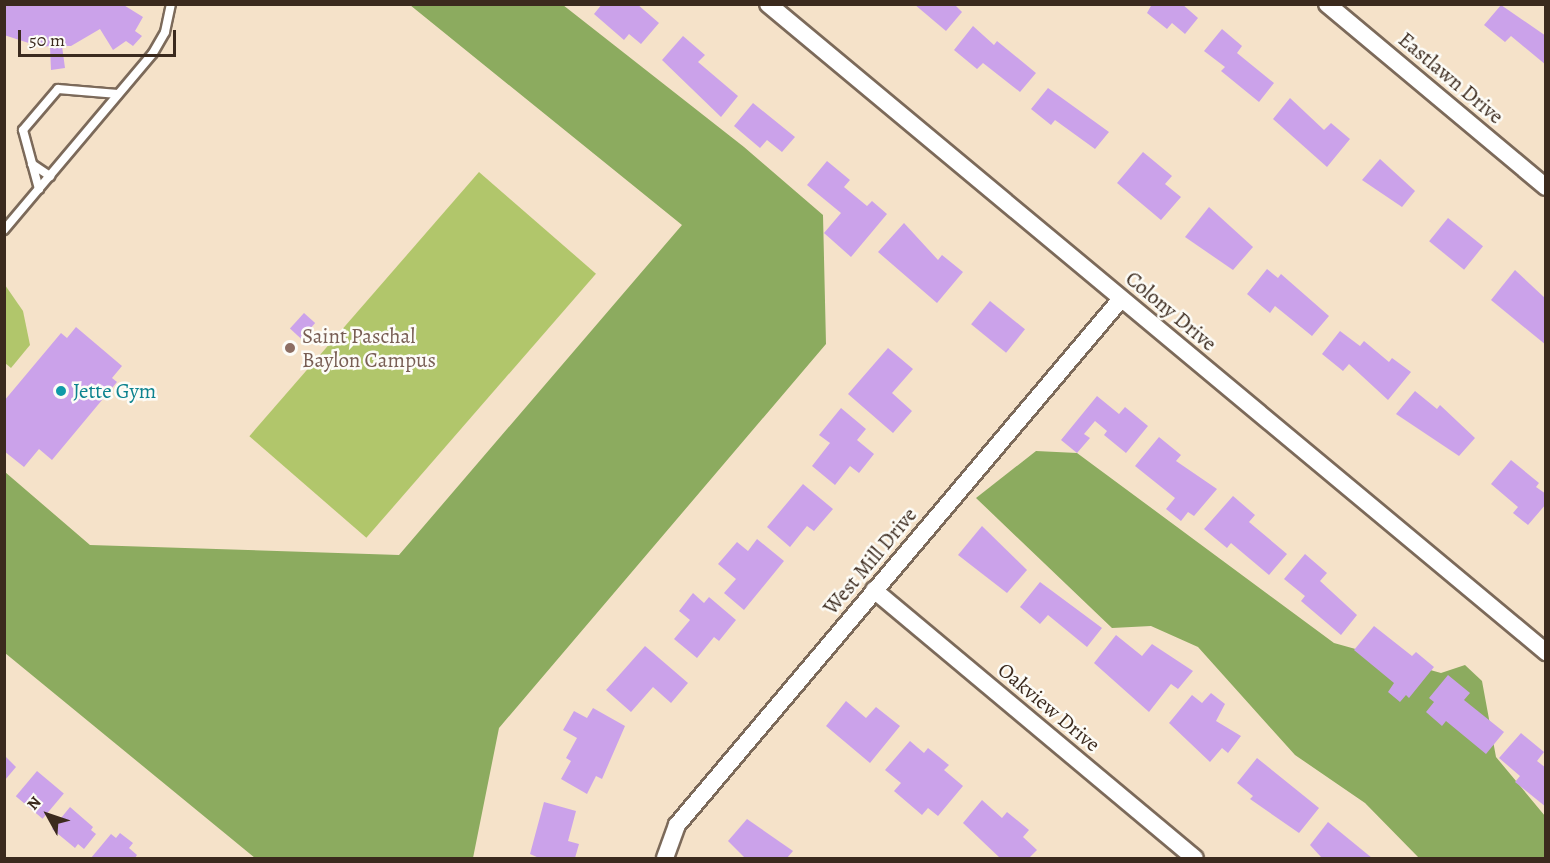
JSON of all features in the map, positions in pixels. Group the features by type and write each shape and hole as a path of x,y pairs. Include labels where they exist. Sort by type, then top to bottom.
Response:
{"street":[{"name":"Colony Drive","path":"768,4 1545,652"},
{"name":"Eastlawn Drive","path":"1327,4 1545,187"},
{"name":"West Mill Drive","path":"665,858 677,825 1121,298"},
{"name":"Oakview Drive","path":"874,590 1195,858"}],"lane":[{"path":"4,230 153,53 165,32 171,4"},
{"path":"39,189 23,130 58,89 118,94"},
{"path":"32,164 50,176"}],"green space":[{"path":"410,5 563,5 744,147 823,215 826,344 499,728 473,858 255,858 5,653 5,472 90,545 399,555 682,225"},
{"path":"479,172 596,274 366,538 249,436"},
{"path":"5,285 23,311 30,345 11,368 5,363"},
{"path":"1036,451 1077,453 1334,643 1441,673 1465,665 1482,681 1496,757 1545,816 1545,858 1419,858 1365,803 1295,755 1198,647 1151,626 1112,628 976,498"}],"building":[{"path":"4,4 122,4 143,17 135,31 142,36 133,46 126,41 113,50 100,29 71,46 62,46 65,68 51,70 50,46 41,47 4,35"},
{"path":"602,4 637,4 659,23 641,44 629,34 624,40 594,14"},
{"path":"914,4 954,4 962,12 946,31"},
{"path":"1152,4 1182,4 1198,18 1185,34 1172,23 1167,29 1147,13"},
{"path":"1501,5 1546,36 1546,65 1511,36 1505,42 1484,25"},
{"path":"973,26 994,45 997,41 1036,73 1020,92 983,63 977,69 954,50"},
{"path":"1222,29 1242,46 1237,53 1274,83 1259,102 1221,71 1225,67 1204,51"},
{"path":"683,36 705,55 698,62 738,96 721,117 662,60"},
{"path":"1048,88 1109,132 1095,149 1055,120 1051,125 1031,109"},
{"path":"1290,98 1324,130 1331,123 1350,139 1327,167 1273,119"},
{"path":"753,103 795,137 782,152 767,140 760,148 734,126"},
{"path":"1143,152 1172,176 1165,184 1181,197 1161,220 1117,183"},
{"path":"1380,159 1415,191 1402,207 1362,180"},
{"path":"827,161 850,180 844,187 867,206 872,201 887,214 851,257 824,233 841,213 807,185"},
{"path":"1209,207 1253,247 1233,270 1185,237"},
{"path":"1448,218 1483,246 1464,270 1429,241"},
{"path":"904,223 938,260 942,255 963,272 937,303 878,252"},
{"path":"1267,269 1278,278 1281,274 1329,316 1312,336 1275,306 1270,313 1247,294"},
{"path":"1515,270 1546,299 1546,345 1491,300"},
{"path":"990,301 1025,329 1006,353 971,324"},
{"path":"304,313 315,323 301,339 290,329"},
{"name":"Jette Gym","path":"76,327 122,366 112,378 117,382 52,460 39,449 24,467 4,451 4,401 61,333 67,338"},
{"path":"1340,331 1360,346 1364,341 1389,362 1392,358 1411,372 1388,400 1349,364 1343,371 1322,354"},
{"path":"888,348 913,369 892,393 912,411 893,433 848,394"},
{"path":"1415,391 1437,409 1440,405 1475,438 1459,456 1396,414"},
{"path":"1097,396 1119,414 1125,407 1148,426 1126,453 1104,435 1107,431 1095,421 1084,434 1090,438 1077,453 1061,440"},
{"path":"841,408 866,429 857,440 874,454 859,473 850,466 835,485 812,466 830,443 819,435"},
{"path":"1159,437 1181,455 1176,461 1217,489 1194,516 1188,512 1181,521 1166,509 1175,498 1135,466"},
{"path":"1511,460 1539,483 1536,487 1546,494 1546,504 1528,525 1513,513 1518,507 1491,484"},
{"path":"803,484 833,509 814,531 807,526 790,547 767,527"},
{"path":"1233,496 1255,515 1249,522 1287,554 1269,575 1231,543 1227,548 1204,529"},
{"path":"982,526 1027,570 1007,593 958,555"},
{"path":"757,539 784,561 744,610 724,593 736,579 718,564 737,542 748,551"},
{"path":"1305,554 1327,573 1320,581 1357,615 1341,635 1301,601 1305,596 1284,579"},
{"path":"1040,582 1102,628 1087,647 1048,615 1040,624 1020,607"},
{"path":"693,593 704,603 709,597 736,620 719,641 714,637 697,658 674,639 690,620 679,611"},
{"path":"1374,626 1412,656 1416,652 1434,667 1409,698 1406,695 1400,702 1388,692 1394,683 1354,650"},
{"path":"1116,635 1142,656 1152,644 1193,671 1178,689 1171,684 1149,712 1094,663"},
{"path":"645,646 688,683 671,703 653,687 631,712 606,690"},
{"path":"1448,675 1470,693 1464,700 1504,732 1486,754 1446,721 1442,726 1426,712 1434,702 1429,698"},
{"path":"1211,693 1225,704 1216,721 1241,736 1228,753 1222,748 1210,762 1169,723 1192,695 1202,703"},
{"path":"846,701 866,718 876,707 900,726 870,763 826,726"},
{"path":"593,708 625,726 602,779 596,776 587,794 561,779 571,761 566,758 577,738 563,730 574,711 587,718"},
{"path":"1521,733 1544,752 1537,761 1546,768 1546,807 1515,782 1520,776 1499,758"},
{"path":"910,741 924,753 928,748 949,765 944,770 963,786 938,816 928,808 922,815 894,791 901,783 885,770"},
{"path":"5,756 16,767 5,780"},
{"path":"1257,758 1319,808 1299,833 1250,799 1253,796 1237,783"},
{"path":"37,771 64,793 43,819 16,796"},
{"path":"982,800 1002,818 1007,812 1029,830 1023,837 1037,850 1029,858 1000,858 963,823"},
{"path":"544,802 576,811 568,841 579,844 575,858 539,858 530,854"},
{"path":"70,807 93,827 91,830 96,834 84,849 78,844 75,848 52,829"},
{"path":"747,819 793,851 787,858 745,858 728,841"},
{"path":"1328,822 1372,858 1321,857 1310,845"},
{"path":"120,833 133,843 129,848 137,855 135,858 91,858 111,834 116,838"}],"place":[{"name":"Saint Paschal Baylon Campus","path":"290,348"},
{"name":"Jette Gym","path":"61,391"}]}
